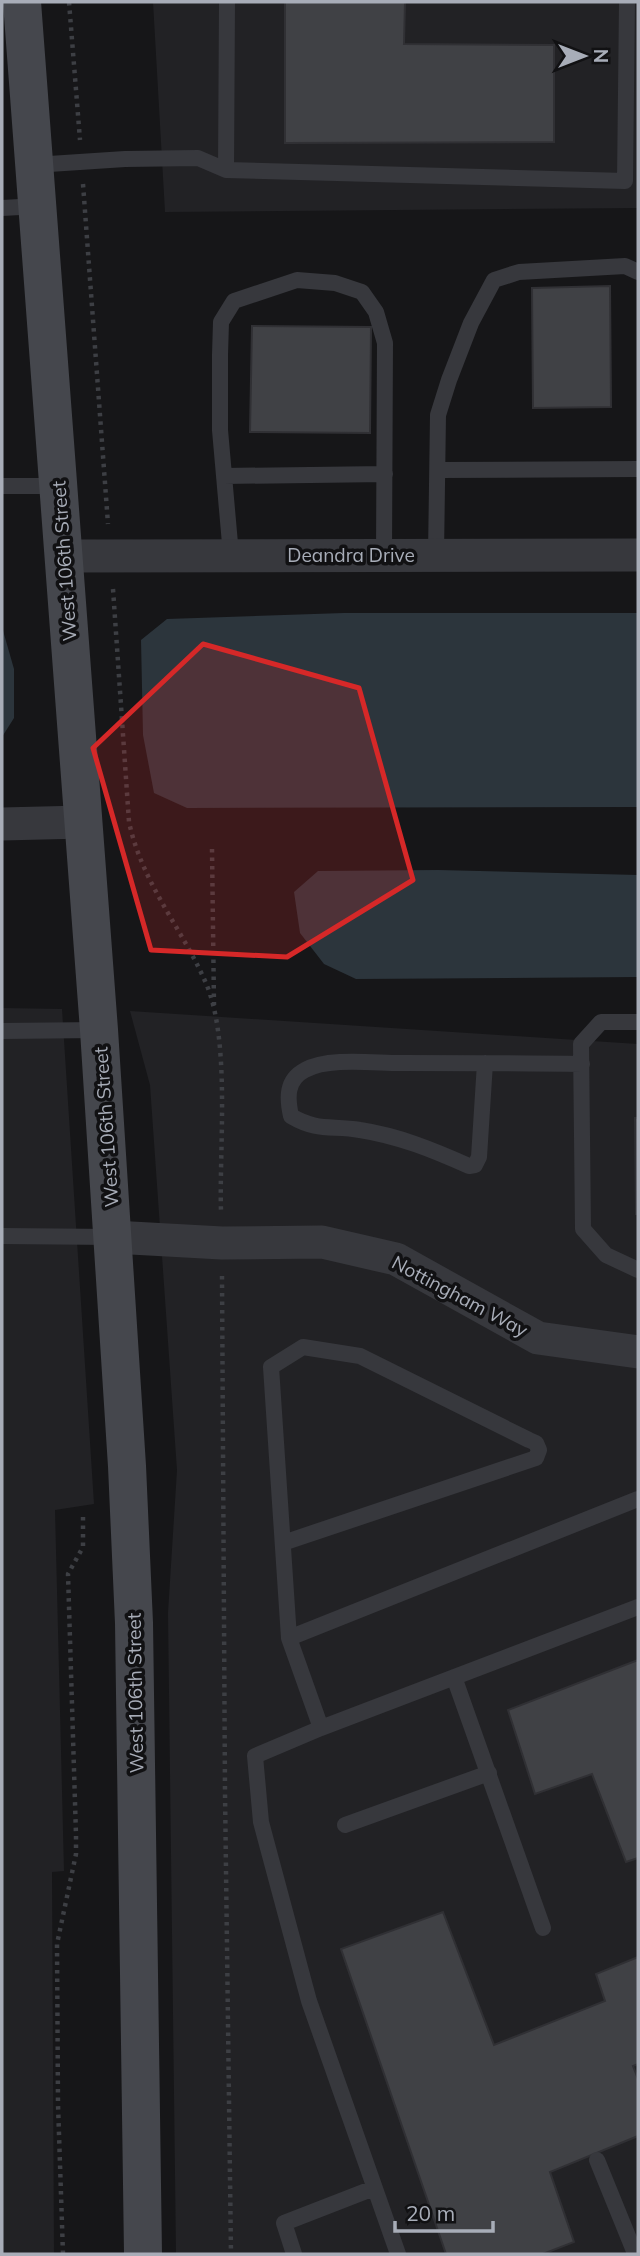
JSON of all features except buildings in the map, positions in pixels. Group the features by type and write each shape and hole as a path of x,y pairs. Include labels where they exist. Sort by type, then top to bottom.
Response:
{"street":[{"name":"West 106th Street","path":"22,2 34,165 20,207 59,486 113,1237 134,1623 144,2254"},
{"name":"Deandra Drive","path":"64,556 638,555"},
{"path":"2,824 83,822"},
{"name":"Nottingham Way","path":"113,1237 222,1243 322,1242 396,1259 538,1338 638,1352"}],"lane":[{"path":"226,170 227,2"},
{"path":"34,165 198,158 226,170 625,181 627,2"},
{"path":"436,555 438,415 471,323 494,280 532,271 625,266 638,272"},
{"path":"231,555 220,430 221,322 234,301 297,280 335,282 362,292 376,312 385,344 384,555"},
{"path":"438,470 638,469"},
{"path":"224,476 385,474"},
{"path":"2,486 59,486"},
{"path":"638,1022 601,1022 582,1044 583,1229 606,1255 638,1270"},
{"path":"2,1031 99,1030"},
{"path":"485,1063 480,1157 475,1165 469,1167 422,1145 358,1129 307,1126 291,1116 287,1100 290,1083 304,1070 320,1065 485,1063 582,1064"},
{"path":"2,1236 113,1237"},
{"path":"283,1543 536,1458 539,1450 536,1443 360,1356 303,1346 271,1367 289,1638 321,1728"},
{"path":"289,1638 638,1499"},
{"path":"398,2254 309,2001 261,1822 255,1756 321,1728 638,1607"},
{"path":"454,1677 544,1928"},
{"path":"345,1825 489,1773"},
{"path":"597,2160 632,2251"},
{"path":"294,2254 284,2223 374,2188"}],"path":[{"path":"69,2 129,822 135,850 206,983 214,1012"},
{"path":"212,849 214,1012 220,1080 231,2254"},
{"path":"63,2254 57,1944 76,1854 68,1574 83,1548 83,1517"}],"highlighted area":[{"path":"203,644 359,688 413,880 287,957 151,950 93,748"}],"shaded area":[{"path":"153,2 638,2 638,208 165,212"},
{"path":"344,613 638,613 638,807 187,808 154,793 143,735 141,640 167,619"},
{"path":"2,627 14,669 14,718 2,737"},
{"path":"438,870 638,875 638,977 356,979 324,964 300,933 294,892 318,871"},
{"path":"2,1008 62,1009 94,1504 55,1510 64,1871 52,1872 54,2254 2,2254"},
{"path":"130,1011 638,1044 638,2254 176,2254 168,1613 177,1470 150,1085"}]}
